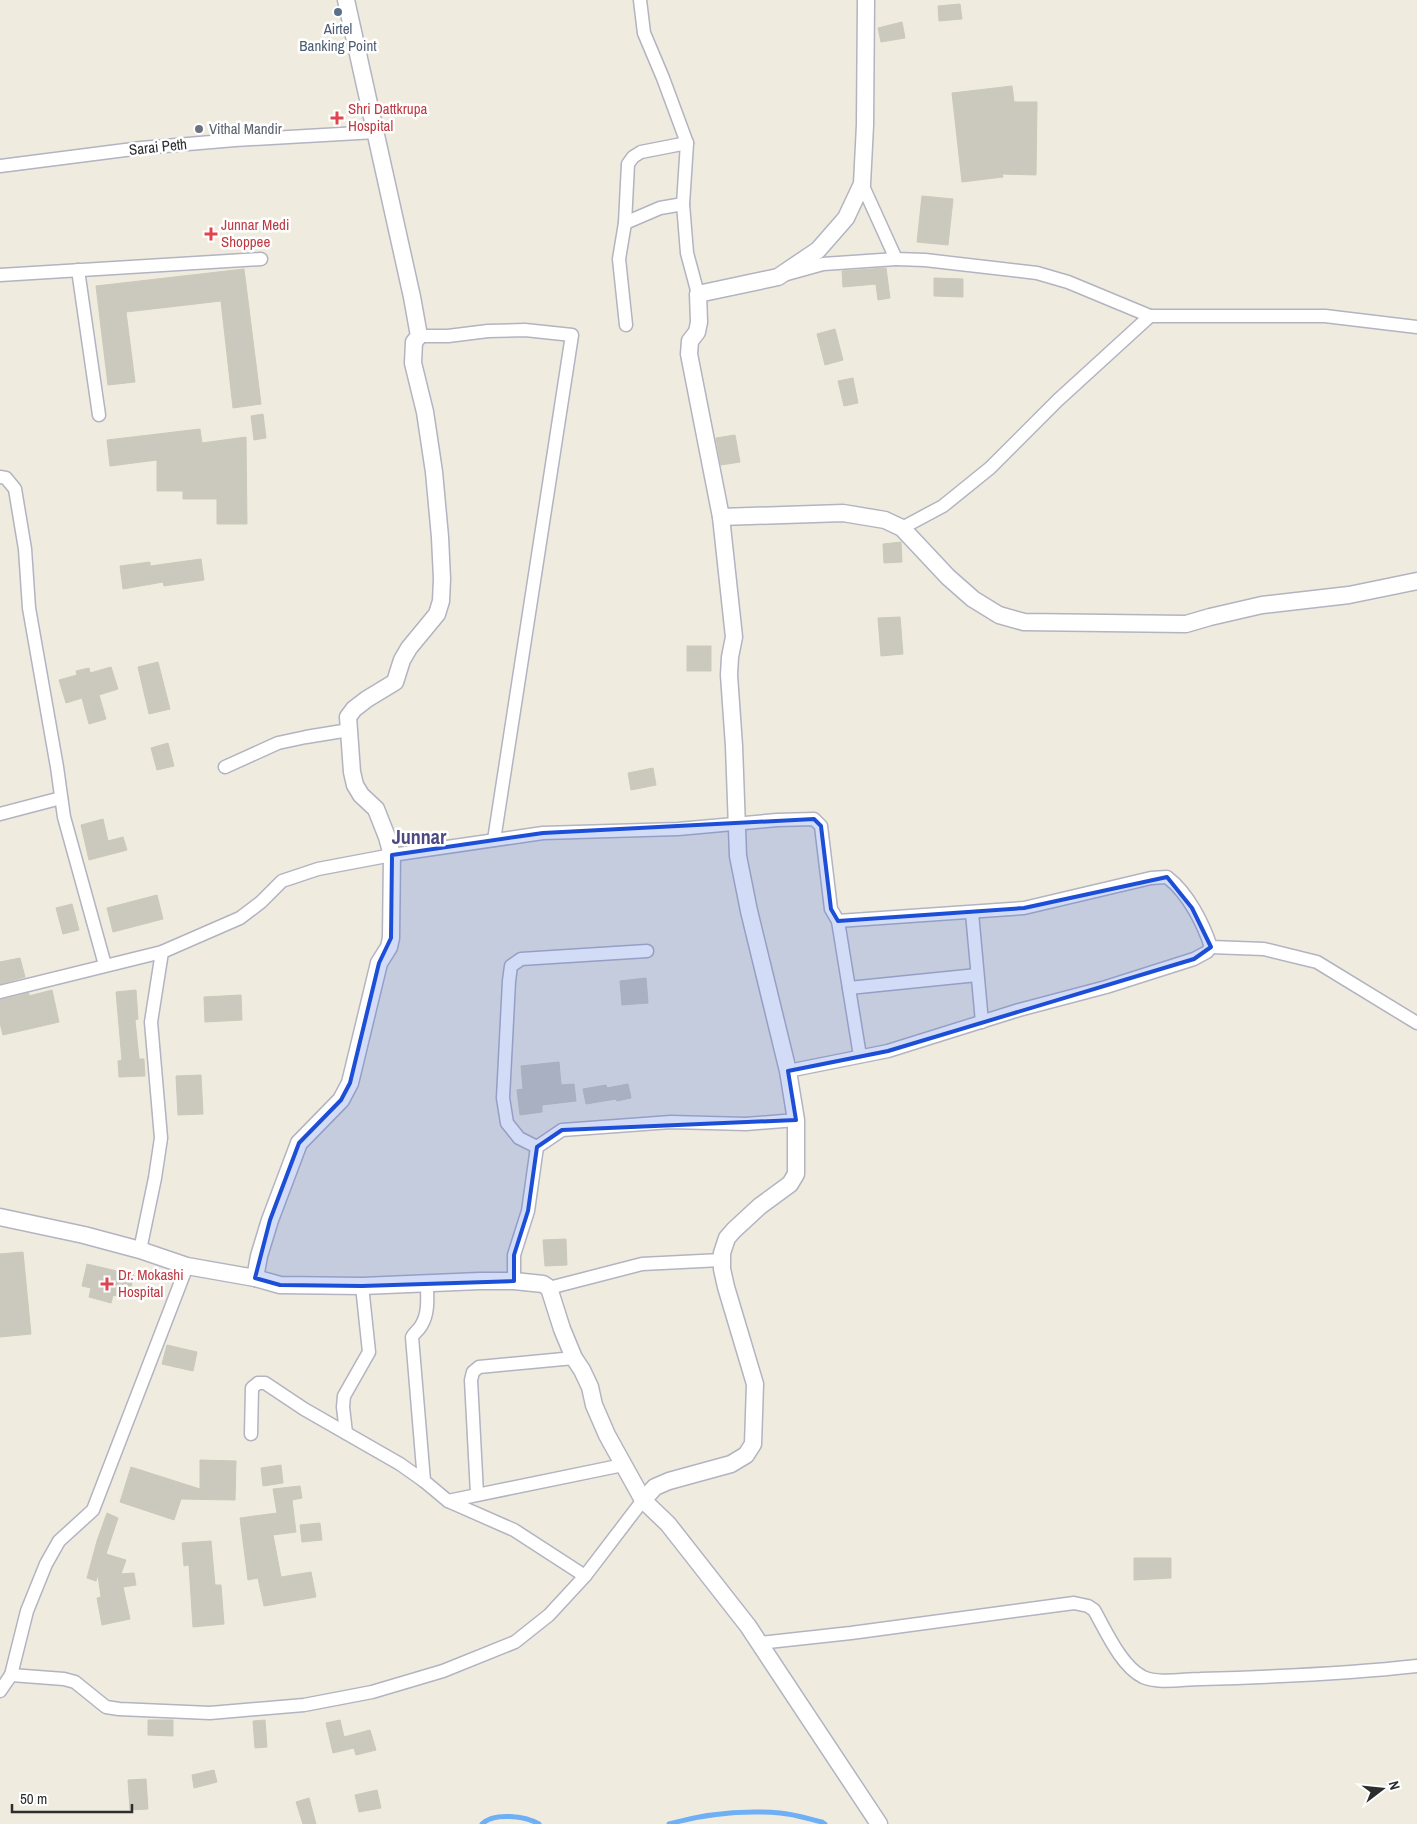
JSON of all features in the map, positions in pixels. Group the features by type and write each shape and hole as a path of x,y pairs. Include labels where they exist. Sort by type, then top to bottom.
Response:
{"street":[{"path":"255,1278 259,1256 270,1220 298,1143 341,1100 350,1083 379,963 389,947 391,938 392,855 387,836 376,809 361,795 355,785 352,772 348,717 354,709 367,699 394,682 402,660 409,648 437,614 441,601 442,579 434,472 425,412 414,363 414,342 419,336 346,0"},
{"path":"11,1675 64,1679 75,1682 106,1707 210,1713 304,1705 372,1692 443,1671 515,1642 549,1615 584,1576 654,1487 731,1464 746,1455 753,1444 755,1384 726,1287 721,1260 727,1238 760,1206 790,1184 796,1174 796,1120 788,1071 749,911 738,856 729,675 734,636 721,517 689,354 690,341 697,332 699,322 698,294 687,253 682,204 687,143 644,33 640,0"},
{"path":"778,277 818,250 846,218 862,184 865,125 866,0"},
{"name":"Sarai Peth","path":"0,166 141,148 234,140 376,132"},
{"path":"626,324 619,259 625,223 628,164 633,156 641,152 687,143"},
{"path":"862,184 896,259"},
{"path":"625,223 660,208 682,204"},
{"path":"0,275 261,259"},
{"path":"698,294 778,277 823,264 896,259 925,260 1037,273 1068,282 1150,316 1325,316 1417,328"},
{"path":"78,270 99,415"},
{"path":"902,528 943,506 990,468 1058,400 1150,316"},
{"path":"419,336 448,336 488,331 525,330 572,335 494,840"},
{"path":"0,477 6,478 15,490 25,549 29,608 64,817 105,965"},
{"path":"721,517 844,512 885,520 902,528 948,577 974,600 999,615 1024,622 1061,624 1099,622 1186,624 1262,605 1349,594 1417,581"},
{"path":"225,767 278,743 349,730"},
{"path":"0,814 61,798"},
{"path":"0,992 162,952 240,918 261,902 282,882 318,869 392,855 543,833 678,829 777,820 814,819 821,826 831,909 838,921 860,1056"},
{"path":"838,921 1024,908 1151,878 1167,877 1176,884 1192,908 1211,947"},
{"path":"972,912 982,1022"},
{"path":"788,1071 888,1051 1194,959 1207,952 1211,947"},
{"path":"1211,947 1264,949 1317,962 1417,1022"},
{"path":"537,1147 519,1138 507,1123 503,1098 511,966 521,959 647,951"},
{"path":"140,1250 161,1138 151,1022 162,952"},
{"path":"849,988 978,975"},
{"path":"514,1281 514,1255 528,1210 537,1147 562,1130 671,1122 746,1124 796,1120"},
{"path":"0,1217 84,1235 140,1250 187,1266 255,1278 280,1285 362,1286 514,1281 543,1284 549,1288 562,1329 574,1358 590,1387 594,1405 606,1435 643,1500 668,1524 759,1643 880,1824"},
{"path":"549,1288 642,1264 721,1260"},
{"path":"0,1691 11,1675 27,1611 46,1564 59,1541 93,1510 187,1266"},
{"path":"424,1481 412,1337 421,1327 426,1316 427,1283"},
{"path":"346,1433 343,1407 344,1396 369,1352 362,1286"},
{"path":"477,1494 471,1380 473,1372 479,1367 574,1358"},
{"path":"251,1434 252,1388 258,1383 265,1383 304,1409 400,1464 448,1501 514,1530 584,1576"},
{"path":"448,1501 624,1464"},
{"path":"759,1643 851,1633 1074,1603 1088,1606 1094,1610 1122,1658 1132,1670 1144,1677 1160,1680 1229,1678 1417,1666"}],"highlighted area":[{"path":"814,819 821,826 831,909 838,921 1024,908 1167,877 1192,908 1211,947 1194,959 888,1051 788,1071 796,1120 562,1130 537,1147 528,1211 514,1255 514,1281 362,1286 280,1285 255,1278 270,1220 299,1143 341,1100 350,1083 379,963 391,938 392,855 543,833"}],"building":[{"path":"960,4 962,19 939,21 938,6"},
{"path":"902,22 905,38 881,42 878,28"},
{"path":"1012,86 1014,102 1037,102 1036,175 1002,174 1003,177 962,182 952,93"},
{"path":"922,196 953,199 948,245 917,242"},
{"path":"886,268 890,298 878,300 876,284 843,287 842,271"},
{"path":"244,269 261,404 233,408 221,301 126,312 135,382 108,385 96,286"},
{"path":"934,278 963,279 963,297 934,296"},
{"path":"835,329 843,360 825,365 817,334"},
{"path":"853,378 858,403 844,406 838,381"},
{"path":"263,414 266,438 254,440 251,416"},
{"path":"200,429 202,443 246,437 247,524 217,524 217,499 183,499 183,491 157,491 157,460 110,466 107,440"},
{"path":"735,435 740,462 721,465 716,438"},
{"path":"901,542 902,562 884,563 883,544"},
{"path":"201,559 204,580 164,586 163,582 123,589 120,566 150,562 150,566"},
{"path":"900,617 903,654 881,656 878,618"},
{"path":"687,646 711,646 711,671 687,671"},
{"path":"158,662 170,709 149,714 138,667"},
{"path":"111,667 118,689 99,695 106,719 89,724 82,698 66,703 59,680 77,675 76,671 89,668 90,673"},
{"path":"168,743 174,766 157,770 151,748"},
{"path":"653,768 656,785 631,790 628,773"},
{"path":"103,819 108,841 123,837 127,850 89,860 81,825"},
{"path":"157,895 163,919 113,932 107,908"},
{"path":"72,904 79,930 63,934 56,908"},
{"path":"20,958 25,977 0,984 0,962"},
{"path":"646,978 648,1003 622,1005 620,981"},
{"path":"52,990 59,1022 3,1035 0,1023 0,1000 29,993 29,996"},
{"path":"136,990 138,1019 135,1020 139,1059 144,1059 145,1076 119,1077 118,1061 122,1060 116,992"},
{"path":"241,995 242,1020 205,1022 204,997"},
{"path":"559,1062 561,1085 574,1084 576,1101 542,1105 542,1112 520,1115 517,1090 523,1089 521,1066"},
{"path":"201,1075 203,1114 178,1115 176,1076"},
{"path":"628,1084 631,1098 586,1104 583,1089 606,1085 607,1088"},
{"path":"566,1239 567,1265 545,1266 543,1240"},
{"path":"23,1252 31,1334 0,1337 0,1254"},
{"path":"87,1264 134,1275 128,1299 113,1295 111,1303 89,1297 91,1288 82,1286"},
{"path":"167,1345 197,1352 193,1371 162,1364"},
{"path":"200,1460 236,1461 235,1500 181,1499 174,1520 120,1502 131,1467 200,1489"},
{"path":"281,1465 283,1483 263,1486 261,1468"},
{"path":"300,1486 302,1498 292,1500 296,1532 273,1535 281,1577 311,1572 316,1597 264,1606 258,1578 248,1580 240,1518 277,1513 273,1489"},
{"path":"107,1513 118,1518 106,1554 126,1560 121,1574 134,1573 136,1585 123,1587 130,1619 102,1625 97,1598 101,1597 98,1575 96,1581 87,1578"},
{"path":"320,1523 322,1540 302,1542 300,1525"},
{"path":"211,1541 215,1585 221,1585 224,1624 193,1627 189,1565 184,1566 182,1543"},
{"path":"1134,1558 1171,1558 1171,1578 1134,1580"},
{"path":"148,1720 173,1720 173,1736 148,1735"},
{"path":"265,1720 267,1747 255,1748 253,1721"},
{"path":"340,1720 344,1737 370,1730 376,1750 356,1755 354,1748 333,1753 326,1723"},
{"path":"214,1770 217,1782 194,1788 192,1775"},
{"path":"146,1779 148,1809 130,1810 128,1780"},
{"path":"377,1790 381,1808 359,1812 355,1795"},
{"path":"309,1798 316,1824 303,1824 296,1802"}],"waterway":[{"path":"669,1824 710,1815 752,1812 791,1814 825,1824"},
{"path":"482,1824 487,1820 510,1816 539,1824"}],"place":[{"name":"Airtel Banking Point","path":"338,12"},
{"name":"Shri Dattkrupa Hospital","path":"337,118"},
{"name":"Vithal Mandir","path":"199,129"},
{"name":"Junnar Medi Shoppee","path":"211,234"},
{"name":"Dr. Mokashi Hospital","path":"107,1284"}],"district":[{"name":"Junnar","path":"419,837"}]}
